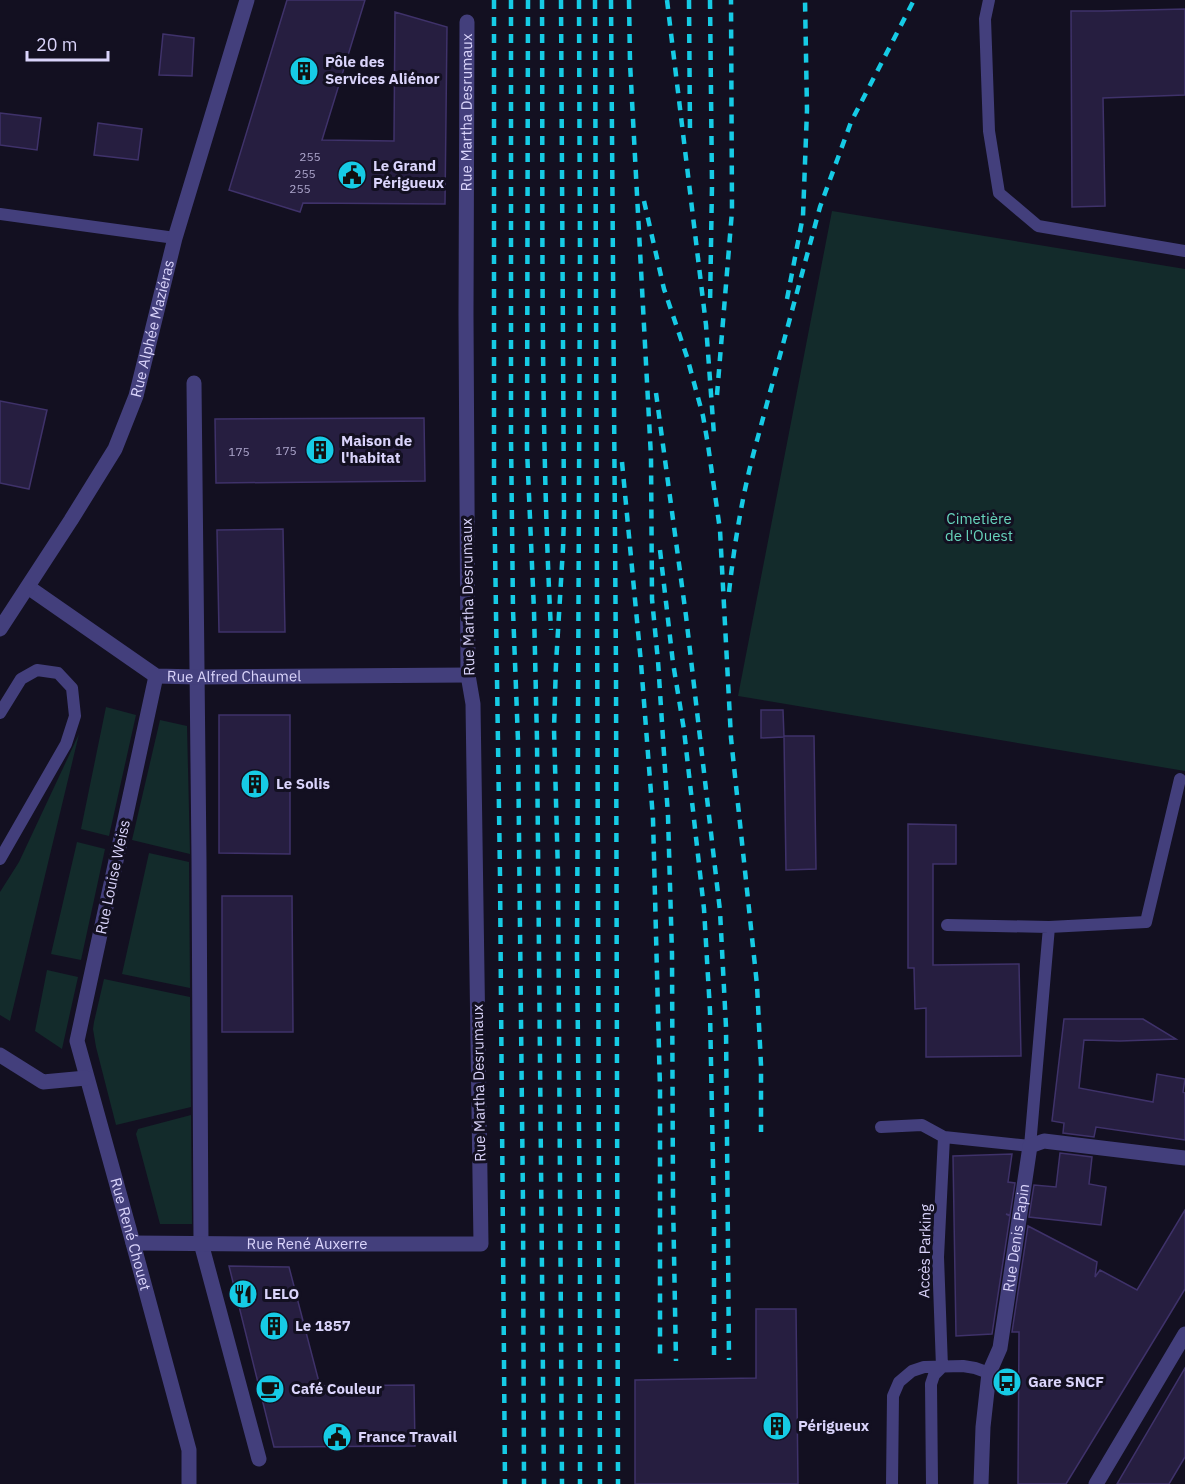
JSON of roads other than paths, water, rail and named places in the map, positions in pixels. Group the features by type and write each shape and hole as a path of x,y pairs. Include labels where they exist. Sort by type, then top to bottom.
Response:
{"street":[{"name":"Rue Alphée Maziéras","path":"0,629 115,449 136,396 175,238 247,0"},
{"name":"Rue Martha Desrumaux","path":"467,22 468,675 473,704 481,1244"},
{"path":"194,382 201,1243 259,1459"},
{"name":"Rue Alfred Chaumel","path":"28,587 156,676 198,678 468,675"},
{"name":"Rue Louise Weiss","path":"86,1078 77,1041 156,676"},
{"path":"0,1054 43,1082 86,1078"},
{"name":"Rue René Chouet","path":"86,1078 189,1450 189,1484"},
{"path":"1030,1146 1044,1141 1185,1158"},
{"name":"Rue Denis Papin","path":"981,1484 983,1427 989,1373 1000,1348 1030,1146"},
{"name":"Rue René Auxerre","path":"133,1243 481,1244"},
{"path":"1096,1484 1185,1334"}],"lane":[{"path":"990,0 986,19 989,131 999,193 1038,226 1185,252"},
{"path":"0,214 175,238"},
{"path":"0,713 21,679 37,670 58,673 72,688 75,716 66,744 0,859"},
{"path":"948,925 1049,927 1146,922 1180,779"},
{"path":"881,1127 922,1125 944,1137 1030,1146 1049,927"},
{"name":"Accès Parking","path":"942,1366 938,1257 944,1137"},
{"path":"932,1484 931,1384 934,1375 942,1366"},
{"path":"892,1484 893,1396 899,1382 912,1371 924,1367 963,1366 989,1373"}],"railway":[{"path":"494,0 494,481 505,1484"},
{"path":"511,0 511,437 513,610 518,741 524,1484"},
{"path":"528,0 527,449 537,740 544,1484"},
{"path":"542,0 544,394 551,630"},
{"path":"561,0 564,515 554,729 558,873 562,1484"},
{"path":"579,0 577,955 580,1484"},
{"path":"595,0 600,1484"},
{"path":"611,0 616,670 618,1484"},
{"path":"629,0 630,63 651,457 652,599 668,816 672,954 676,1361"},
{"path":"667,0 706,325 714,435"},
{"path":"689,0 690,132"},
{"path":"710,0 712,185 710,306"},
{"path":"717,395 732,211 731,0"},
{"path":"787,299 803,216 807,110 805,0"},
{"path":"729,592 738,525 752,459 820,207 851,122 914,0"},
{"path":"644,201 664,289 687,357 703,416 720,530 731,738 757,985 761,1065 761,1132"},
{"path":"656,393 686,616 720,911 726,1027 729,1360"},
{"path":"622,462 653,819 660,1089 660,1361"},
{"path":"660,550 673,663 684,730 704,909 710,1011 714,1360"}],"place":[{"name":"Pôle des Services Aliénor","path":"304,71"},
{"name":"Le Grand Périgueux","path":"352,175"},
{"name":"Maison de l'habitat","path":"320,450"},
{"name":"Le Solis","path":"255,784"},
{"name":"LELO","path":"243,1294"},
{"name":"Le 1857","path":"274,1326"},
{"name":"Gare SNCF","path":"1007,1382"},
{"name":"Café Couleur","path":"270,1389"},
{"name":"Périgueux","path":"777,1426"},
{"name":"France Travail","path":"337,1437"}],"park label":[{"name":"Cimetière de l'Ouest","path":"979,528"}]}
